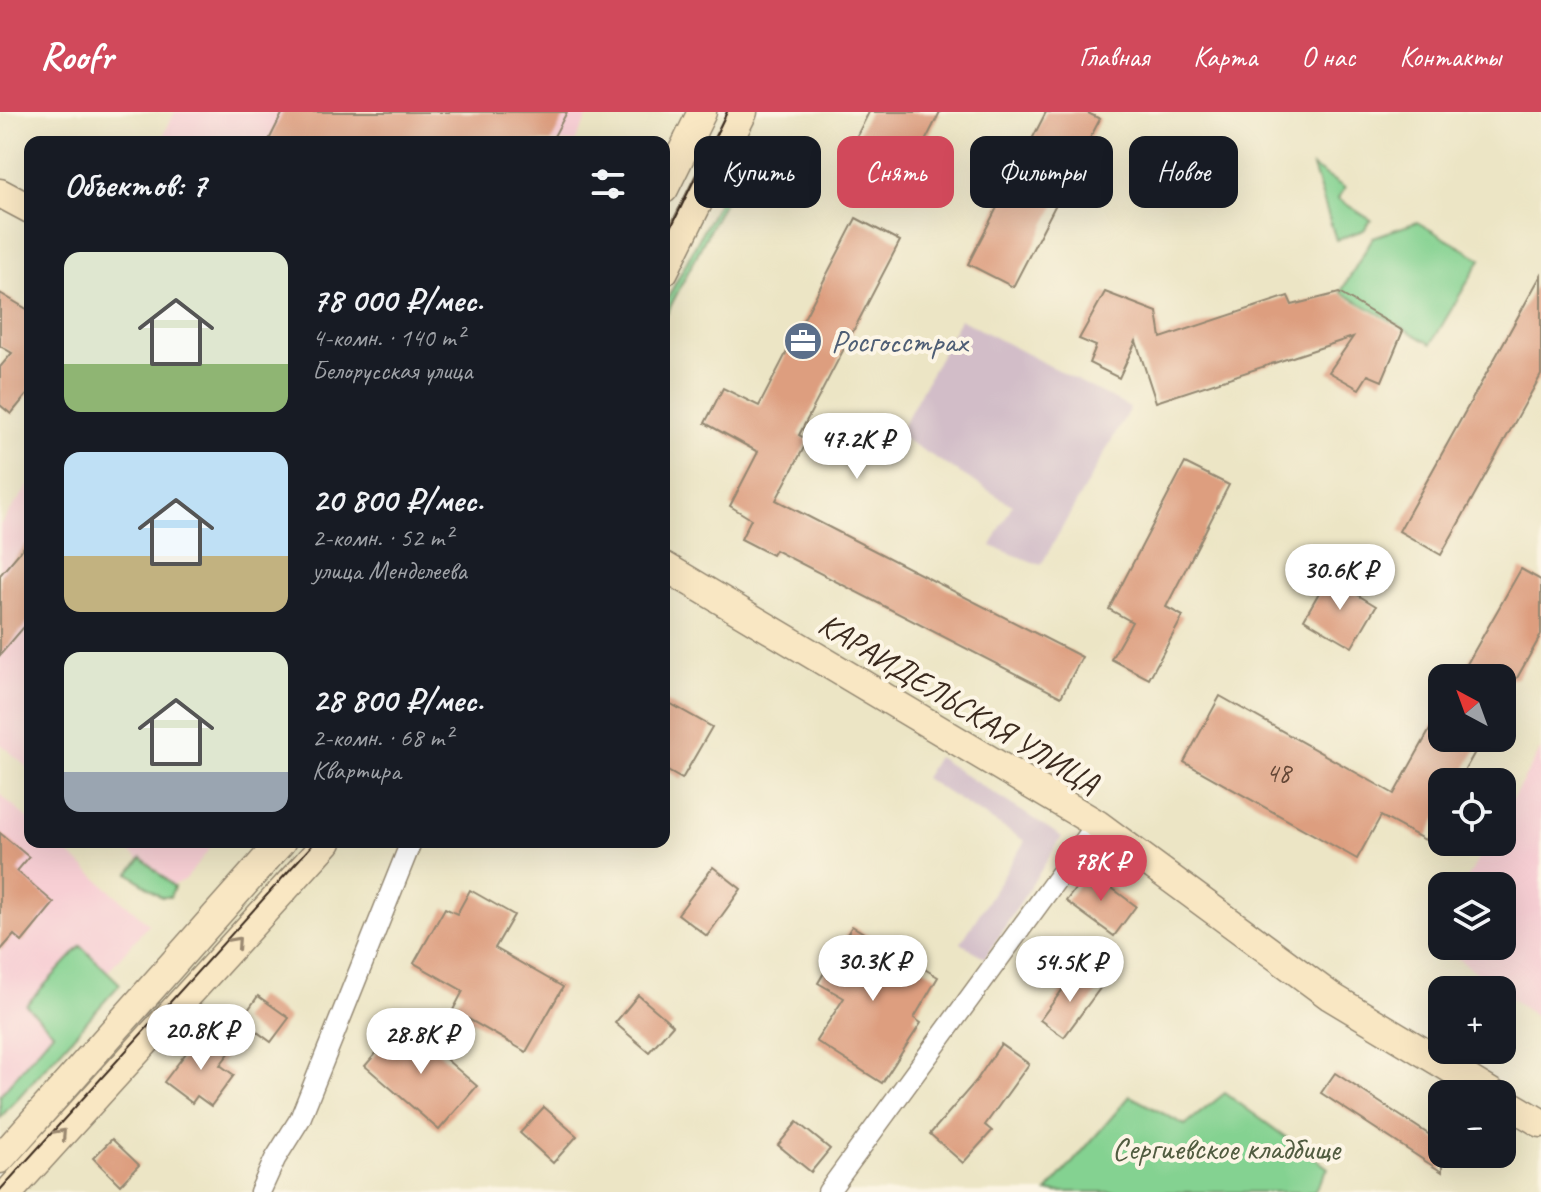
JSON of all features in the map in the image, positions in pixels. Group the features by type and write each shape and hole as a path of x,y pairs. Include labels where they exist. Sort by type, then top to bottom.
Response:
{"main road":[{"path":"670,177 702,112"},
{"path":"670,259 743,112"},
{"path":"0,193 24,206"},
{"name":"КАРАИДЕЛЬСКАЯ УЛИЦА","path":"670,570 1097,824 1330,996 1470,1080"},
{"path":"0,1159 276,848"},
{"path":"9,1192 322,848"},
{"path":"1516,1108 1541,1123"}],"street":[{"path":"828,1192 1097,824"},
{"path":"260,1192 275,1159 300,1119 409,848"}],"shaded area":[{"path":"175,112 590,112 578,136 163,136"},
{"path":"960,319 1130,408 1041,565 991,546 1012,505 898,435"},
{"path":"24,492 24,765 0,743 0,525"},
{"path":"1541,749 1541,1021 1516,1002 1516,976 1481,976 1460,960 1516,960 1516,872 1471,872 1480,856 1516,856 1516,793"},
{"path":"937,757 1062,837 985,958 961,943 1025,841 924,778"},
{"path":"0,794 24,816 24,848 62,848 149,924 0,1095"},
{"path":"125,848 210,848 185,880 171,886"}],"green space":[{"path":"1313,167 1345,188 1338,199 1371,220 1364,230 1336,240"},
{"path":"715,208 721,208 670,307 670,294"},
{"path":"1417,222 1481,259 1431,344 1341,292 1373,237"},
{"path":"142,858 174,887 170,897 161,897 129,873"},
{"path":"81,946 120,984 0,1118 0,1095 53,1032 26,1005"},
{"name":"Сергиевское кладбище","path":"1225,1093 1328,1168 1314,1192 1047,1192 1130,1096 1185,1125"}],"building":[{"path":"283,112 567,112 554,136 271,136"},
{"path":"869,112 940,112 928,136 857,136"},
{"path":"1046,112 1086,112 1100,119 1091,136 1034,136"},
{"path":"997,208 1054,208 1013,287 968,264"},
{"path":"856,218 900,241 799,435 808,440 776,500 1082,657 1061,697 775,550 772,555 741,539 751,519 730,506 758,452 705,423 723,388 759,406"},
{"path":"1541,275 1541,375 1441,555 1399,531"},
{"path":"1105,292 1157,312 1161,338 1288,296 1292,305 1339,293 1403,331 1382,381 1368,375 1359,389 1329,372 1353,337 1156,402 1136,341 1119,378 1089,363 1096,346 1079,339"},
{"path":"0,293 24,307 24,398 11,414 0,405 0,367 12,353 0,346"},
{"path":"1185,463 1229,485 1166,607 1183,616 1149,679 1111,659 1132,622 1109,609"},
{"path":"24,547 24,627 0,655 0,575"},
{"path":"1521,569 1541,580 1541,635 1517,678 1516,664 1467,664"},
{"path":"1328,577 1376,606 1352,647 1304,619"},
{"path":"1220,696 1394,794 1428,733 1428,752 1475,752 1466,768 1428,768 1428,835 1425,840 1381,816 1357,859 1184,762"},
{"path":"670,703 712,727 682,779 670,772"},
{"path":"0,833 29,857 17,871 54,903 22,942 14,935 0,951"},
{"path":"713,867 741,889 707,936 678,914"},
{"path":"1089,871 1136,906 1114,936 1066,901"},
{"path":"470,890 514,915 495,948 563,987 526,1052 453,1010 463,991 414,963 445,908 457,914"},
{"path":"852,926 938,977 914,1018 921,1023 882,1083 816,1041 844,998 818,983"},
{"path":"1077,970 1101,987 1064,1037 1040,1020"},
{"path":"638,995 673,1025 649,1052 615,1023"},
{"path":"258,996 289,1018 271,1042 241,1020"},
{"path":"403,1022 477,1086 439,1130 365,1066"},
{"path":"202,1032 230,1052 220,1065 234,1075 211,1106 197,1096 192,1103 164,1082"},
{"path":"1001,1044 1029,1064 985,1125 992,1131 963,1163 930,1134 976,1081"},
{"path":"1335,1073 1428,1134 1428,1163 1321,1093"},
{"path":"544,1107 577,1136 553,1163 520,1133"},
{"path":"797,1122 830,1149 811,1172 778,1145"},
{"path":"112,1139 139,1165 120,1185 93,1158"}],"tram line":[{"path":"670,230 727,112"},
{"path":"0,1190 310,848"}],"place":[{"name":"Росгосстрах","path":"803,341"}]}
